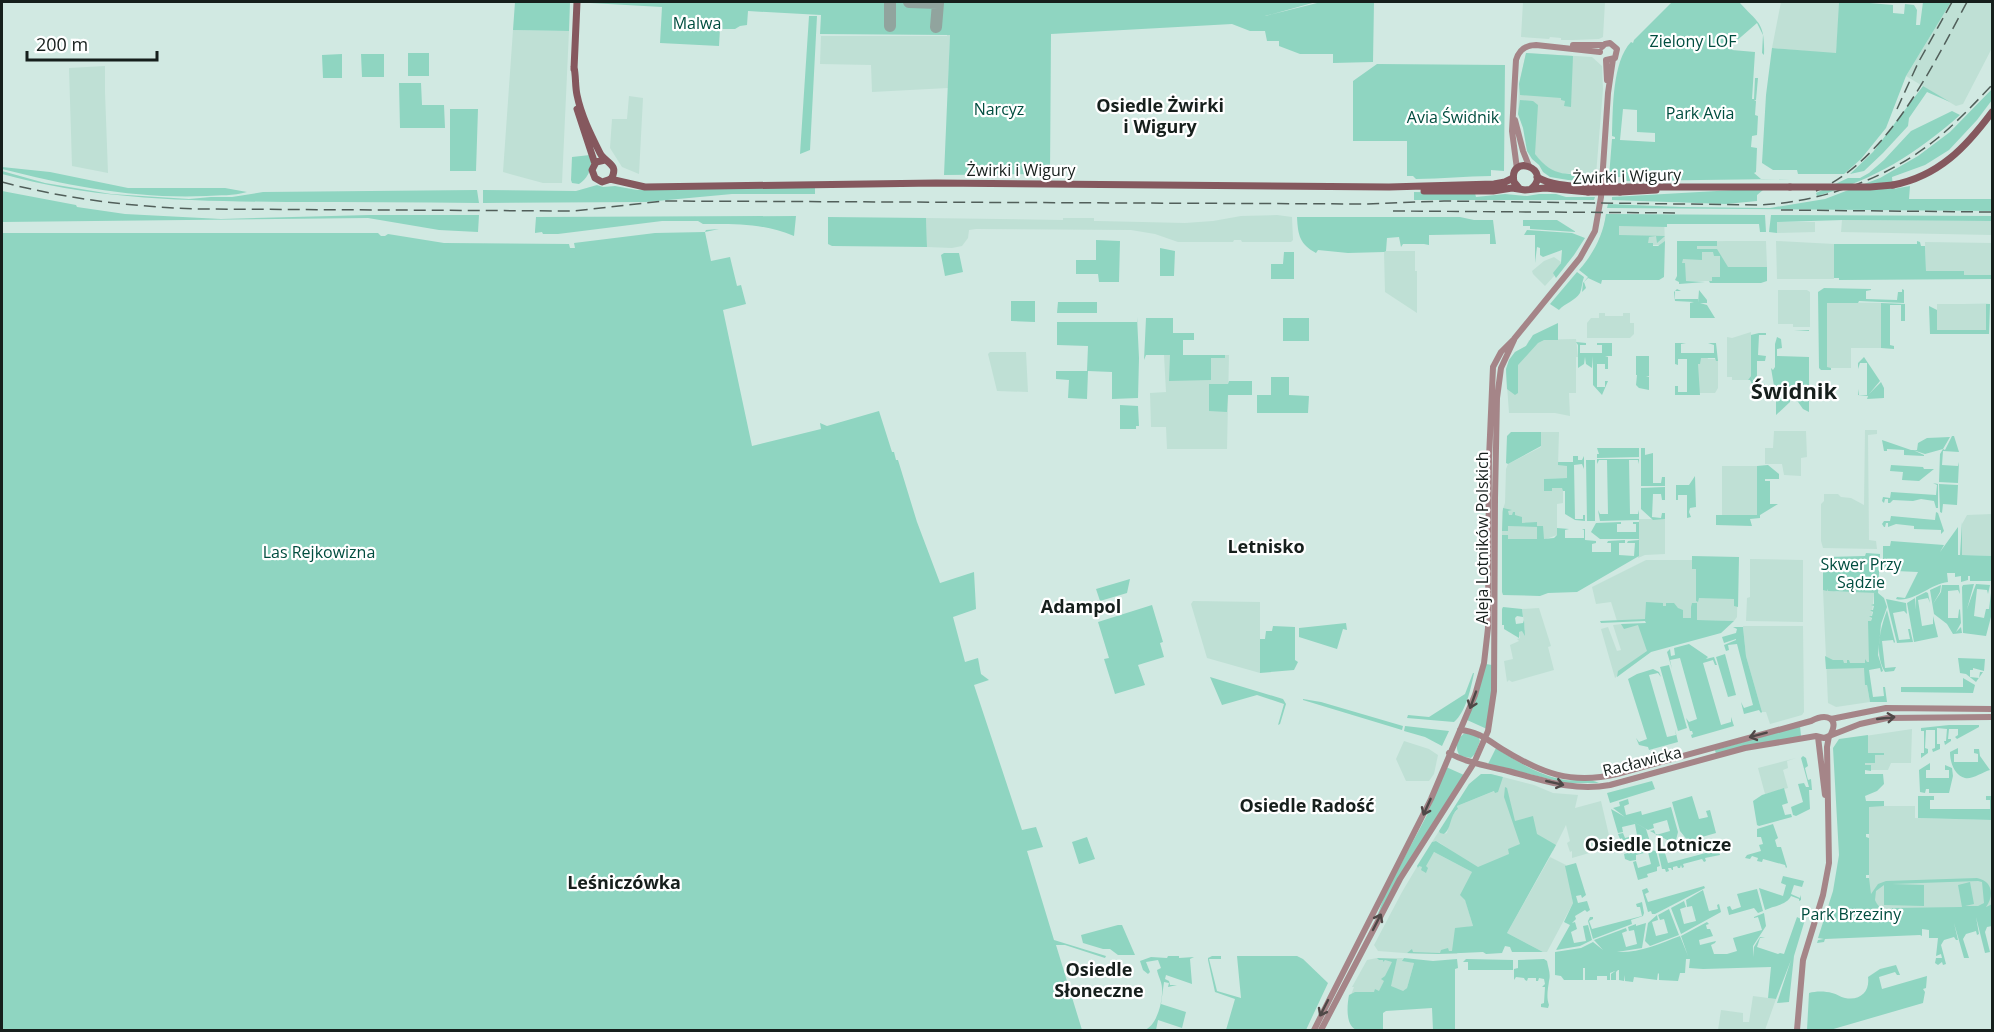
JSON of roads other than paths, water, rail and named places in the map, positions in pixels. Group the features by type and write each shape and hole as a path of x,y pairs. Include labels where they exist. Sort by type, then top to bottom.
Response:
{"main road":[{"path":"577,2 574,101 595,164"},
{"path":"574,67 580,106 601,155 612,164 612,176 602,182 596,179 592,172 595,164 600,160 605,160"},
{"name":"Żwirki i Wigury","path":"1528,189 1893,185 1919,178 1946,163 1967,144 1992,112"},
{"path":"1389,187 1432,191 1528,189 1535,185 1537,177 1529,166 1524,165 1517,168 1513,178 1514,184 1519,188"},
{"name":"Żwirki i Wigury","path":"612,176 654,186 946,183 1389,187"},
{"name":"Żwirki i Wigury","path":"1537,177 1544,181 1588,190"},
{"path":"1389,187 1494,184 1513,178"}],"street":[{"path":"1517,168 1512,135 1516,62 1521,50 1532,45 1603,45 1609,43 1615,46 1617,54 1609,60 1600,52 1554,46"},
{"path":"1600,52 1603,45"},
{"name":"Aleja Lotników Polskich","path":"1449,753 1478,685 1487,645 1489,458 1493,367 1498,356 1582,255 1594,234 1601,197 1609,60"},
{"path":"1514,113 1529,166"},
{"name":"Aleja Lotników Polskich","path":"1474,763 1486,739 1492,715 1497,407 1500,376 1514,339"},
{"path":"1489,458 1496,464"},
{"path":"1828,810 1817,736 1811,726 1814,719 1823,716 1831,719 1886,708 1992,709"},
{"path":"1817,736 1829,736 1860,724 1887,718 1992,717"},
{"name":"Racławicka","path":"1460,730 1472,731 1542,771 1563,777 1594,778 1670,760 1814,719"},
{"path":"1797,1030 1803,960 1828,871 1830,847 1829,736 1833,727 1831,719"},
{"name":"Racławicka","path":"1449,753 1462,760 1568,787 1591,787 1610,785 1745,748 1817,736"},
{"path":"1314,1030 1423,816 1449,753"},
{"path":"1321,1030 1400,879 1474,763"}],"railway":[{"path":"1897,109 1918,63 1952,2"},
{"path":"1816,191 1842,177 1865,158 1886,135 1923,82 1967,2"},
{"path":"2,182 100,201 200,209 574,211 664,201 1365,204 1444,201 1761,205 1785,203 1833,193 1878,175 1920,152 1960,118 1992,85"},
{"path":"1781,210 1992,212"},
{"path":"1393,211 1681,213"}],"district":[{"name":"Osiedle Żwirki i Wigury","path":"1160,115"},
{"name":"Świdnik","path":"1794,390"},
{"name":"Letnisko","path":"1266,546"},
{"name":"Adampol","path":"1081,606"},
{"name":"Osiedle Radość","path":"1307,805"},
{"name":"Osiedle Lotnicze","path":"1658,844"},
{"name":"Leśniczówka","path":"624,882"},
{"name":"Osiedle Słoneczne","path":"1099,979"}],"park label":[{"name":"Malwa","path":"697,23"},
{"name":"Zielony LOF","path":"1693,41"},
{"name":"Narcyz","path":"999,109"},
{"name":"Park Avia","path":"1700,113"},
{"name":"Avia Świdnik","path":"1453,117"},
{"name":"Las Rejkowizna","path":"319,552"},
{"name":"Skwer Przy Sądzie","path":"1861,573"},
{"name":"Park Brzeziny","path":"1851,914"}]}
